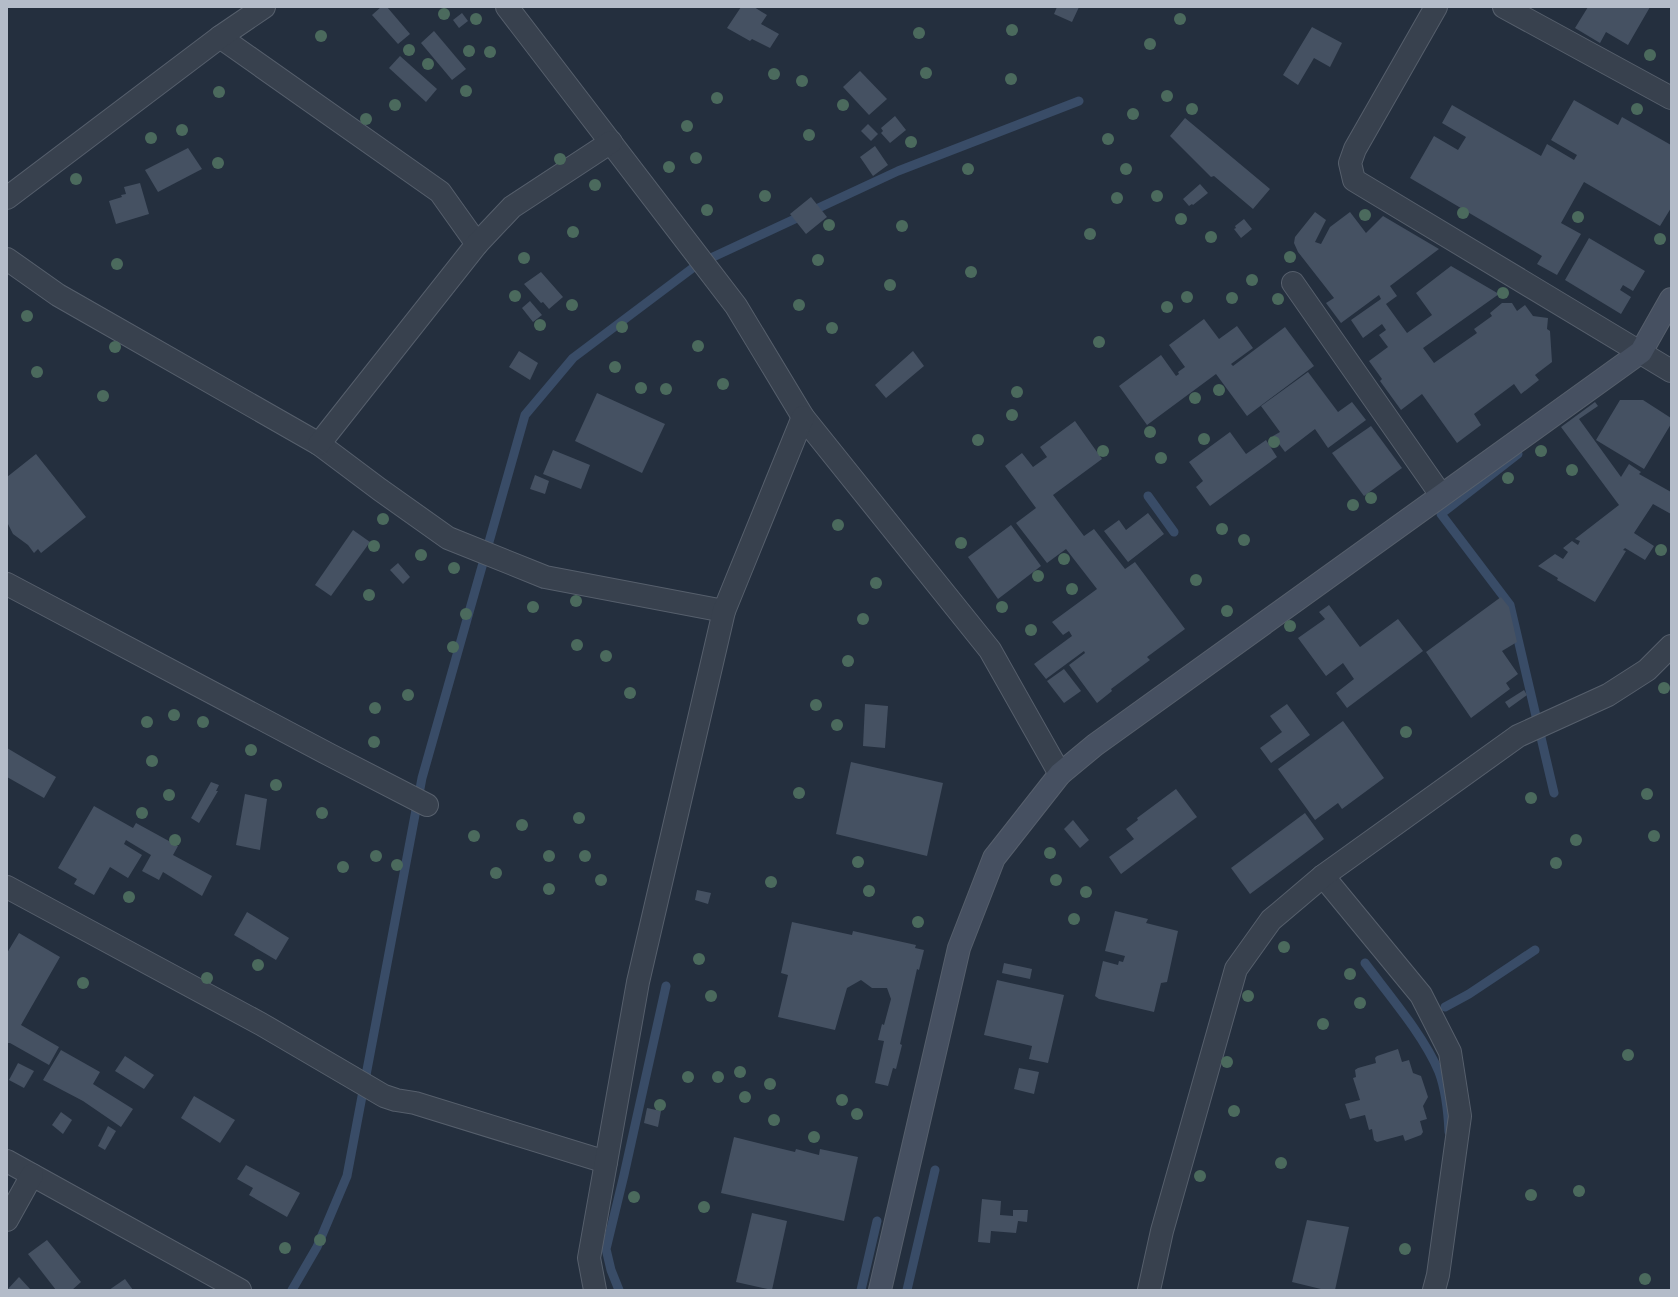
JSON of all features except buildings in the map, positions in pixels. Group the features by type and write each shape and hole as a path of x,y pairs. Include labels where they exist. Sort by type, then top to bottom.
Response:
{"main road":[{"path":"880,1290 959,948 994,858 1060,774 1095,745 1641,352 1671,299"}],"street":[{"path":"7,198 220,37 264,7"},
{"path":"507,7 736,306 803,417 990,650 1060,774"},
{"path":"1436,7 1355,149 1350,163 1354,180 1671,371"},
{"path":"1504,7 1671,98"},
{"path":"220,37 440,192 477,244"},
{"path":"319,444 477,244 512,207 611,142"},
{"path":"7,259 58,296 319,444 379,490 448,538 545,577 724,611"},
{"path":"1293,282 1441,495"},
{"path":"595,1290 590,1258 638,982 724,611 803,417"},
{"path":"7,584 427,805"},
{"path":"1149,1290 1162,1231 1236,969 1270,920 1323,876 1518,736 1608,695 1647,670 1671,646"},
{"path":"1323,876 1421,995 1450,1052 1460,1116 1438,1276 1434,1290"},
{"path":"7,887 261,1024 384,1096 396,1100 415,1103 606,1162"},
{"path":"7,1161 240,1290"},
{"path":"7,1220 32,1175"}],"waterway":[{"path":"292,1290 317,1247 347,1176 422,778 525,415 573,358 698,264 898,171 1079,101"},
{"path":"1518,454 1441,514 1510,605 1554,793"},
{"path":"1148,496 1174,532"},
{"path":"1445,1007 1469,994 1535,950"},
{"path":"1365,963 1415,1030 1439,1072 1445,1094 1449,1132"},
{"path":"619,1290 611,1270 606,1249 666,986"},
{"path":"907,1290 935,1170"},
{"path":"861,1290 877,1221"}]}
